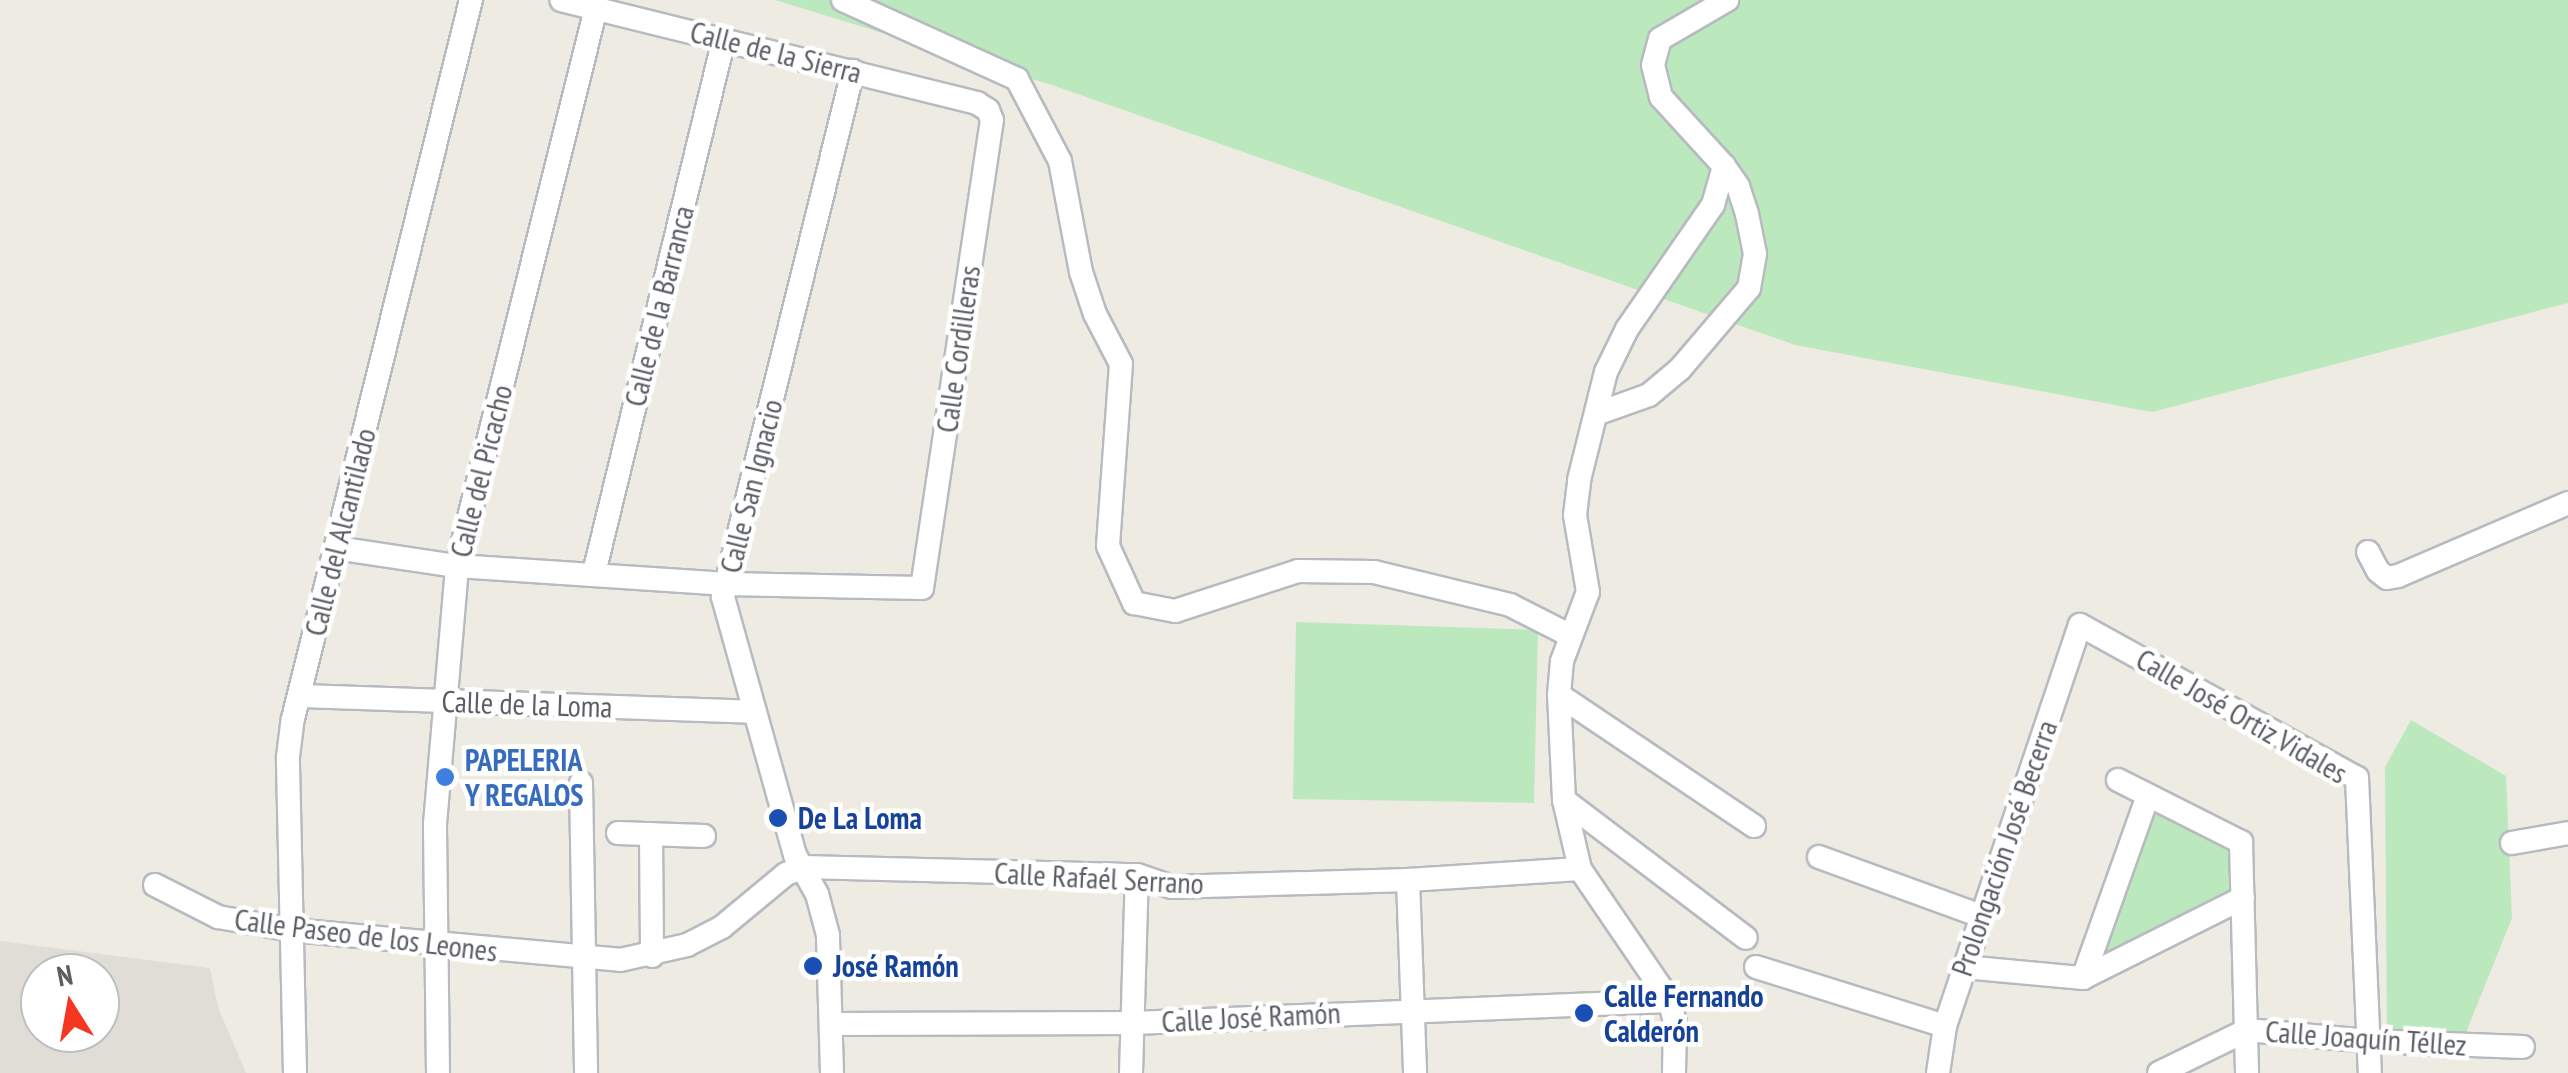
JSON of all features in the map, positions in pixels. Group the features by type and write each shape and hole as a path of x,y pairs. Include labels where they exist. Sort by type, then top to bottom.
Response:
{"street":[{"name":"Calle del Alcantilado","path":"295,1073 288,757 299,696 472,0"},
{"name":"Calle de la Sierra","path":"562,0 977,103 988,110"},
{"path":"843,0 1018,79 1052,144 1068,196 1081,272 1095,314 1122,364 1108,546 1134,603 1175,611 1298,571 1374,572 1510,605 1571,636"},
{"path":"1596,414 1649,395 1680,369 1749,288 1755,254 1738,186 1660,97 1653,65 1660,39 1728,0"},
{"name":"Calle del Picacho","path":"438,1073 435,824 457,566 596,8"},
{"name":"Calle de la Barranca","path":"594,573 724,38"},
{"name":"Calle San Ignacio","path":"832,1073 828,936 817,894 795,855 723,596 853,72"},
{"name":"Calle Cordilleras","path":"727,584 922,588 992,120 988,110"},
{"path":"1674,1073 1675,1023 1670,1001 1580,869 1564,800 1558,695 1562,660 1588,592 1575,514 1606,372 1627,329 1714,205 1724,166"},
{"path":"2368,552 2378,571 2387,578 2398,576 2568,503"},
{"path":"336,548 457,566 727,584"},
{"name":"Prolongación José Becerra","path":"1938,1073 1945,1026 2080,625"},
{"name":"Calle José Ortiz Vidales","path":"2080,625 2357,778 2370,1073"},
{"path":"1558,695 1754,826"},
{"name":"Calle de la Loma","path":"299,696 756,712"},
{"path":"2118,780 2241,842 2247,1073"},
{"path":"581,784 586,1073"},
{"path":"2083,978 2148,796"},
{"path":"1564,800 1746,938"},
{"path":"618,832 704,836"},
{"path":"2512,843 2568,832"},
{"path":"651,834 652,956"},
{"path":"1819,857 1981,916"},
{"path":"584,959 652,956 722,926 786,874 803,867"},
{"name":"Calle Rafaél Serrano","path":"803,867 1137,875 1171,886 1408,880 1580,869"},
{"path":"1131,1073 1137,875"},
{"path":"1408,880 1416,1073"},
{"name":"Calle Paseo de los Leones","path":"155,885 218,918 292,930 584,959"},
{"path":"1964,967 2083,978 2244,898"},
{"path":"1756,967 1945,1026"},
{"name":"Calle José Ramón","path":"831,1024 1133,1022 1670,1001"},
{"name":"Calle Joaquín Téllez","path":"2159,1073 2247,1030 2369,1041 2522,1047"}],"shaded area":[{"path":"0,941 93,953 20,953 20,1053 120,1053 120,956 210,968 218,1007 246,1073 0,1073"}],"green space":[{"path":"775,0 2568,0 2568,303 2152,412 1795,345 1052,85"},
{"path":"1296,622 1538,630 1534,803 1293,799"},
{"path":"2411,720 2506,776 2512,918 2463,1040 2387,1038 2385,767"},
{"path":"2150,801 2237,843 2239,896 2089,972"}],"place":[{"name":"PAPELERIA Y REGALOS","path":"445,777"},
{"name":"De La Loma","path":"778,818"},
{"name":"José Ramón","path":"813,966"},
{"name":"Calle Fernando Calderón","path":"1584,1013"}]}
